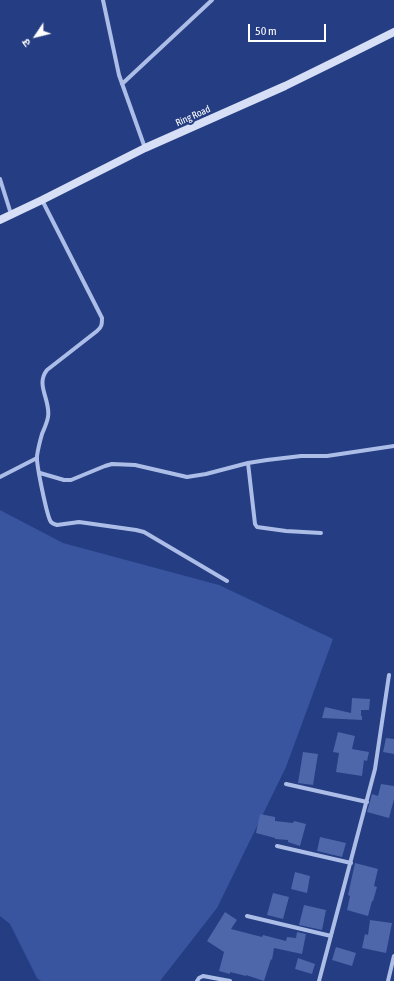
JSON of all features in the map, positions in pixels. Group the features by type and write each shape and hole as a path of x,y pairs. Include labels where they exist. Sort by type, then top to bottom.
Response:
{"street":[{"path":"103,0 119,75 145,148"},
{"path":"122,84 212,0"},
{"name":"Ring Road","path":"0,220 145,148 285,86 394,32"},
{"path":"0,179 11,214"},
{"path":"42,200 102,318 102,325 97,332 47,370 42,380 48,408 48,416 41,436 37,458 43,494 50,520 57,525 79,522 144,532 227,581"},
{"path":"40,473 64,480 71,480 112,464 135,465 187,477 267,460 301,456 327,456 394,446"},
{"path":"0,477 37,458"},
{"path":"248,463 255,524 257,527 286,531 321,533"},
{"path":"319,981 375,770 389,675"},
{"path":"286,784 367,802"},
{"path":"277,846 351,863"},
{"path":"247,916 331,936"},
{"path":"388,981 394,956"},
{"path":"197,981 199,978 204,976 230,981"}],"shaded area":[{"path":"0,510 63,543 219,585 333,639 286,767 217,908 160,981 41,981 37,978 10,924 0,916"}],"building":[{"path":"352,698 370,699 369,710 361,710 362,720 322,718 325,707 351,713"},
{"path":"338,732 355,736 352,749 369,752 367,761 364,760 362,776 336,772 339,753 333,752"},
{"path":"386,738 394,739 394,754 383,752"},
{"path":"303,752 318,754 313,785 298,783"},
{"path":"381,784 394,786 394,799 389,818 367,812 372,794 378,796"},
{"path":"260,814 275,817 275,821 293,823 294,821 306,824 300,846 288,842 288,840 275,839 256,833"},
{"path":"320,837 346,843 342,857 317,851"},
{"path":"355,863 378,869 374,886 377,887 368,916 347,910 350,896 348,895"},
{"path":"295,872 310,876 307,893 291,889"},
{"path":"273,893 289,897 283,919 267,915"},
{"path":"304,905 326,910 322,930 299,925"},
{"path":"225,912 237,920 231,929 262,937 263,935 286,941 287,937 296,938 297,932 306,934 302,954 274,948 272,960 271,959 264,981 246,975 230,972 230,974 219,971 224,952 207,941"},
{"path":"370,920 392,923 386,953 362,948 365,934 368,935"},
{"path":"336,947 356,953 352,966 332,960"},
{"path":"298,958 315,964 312,974 295,969"}]}
